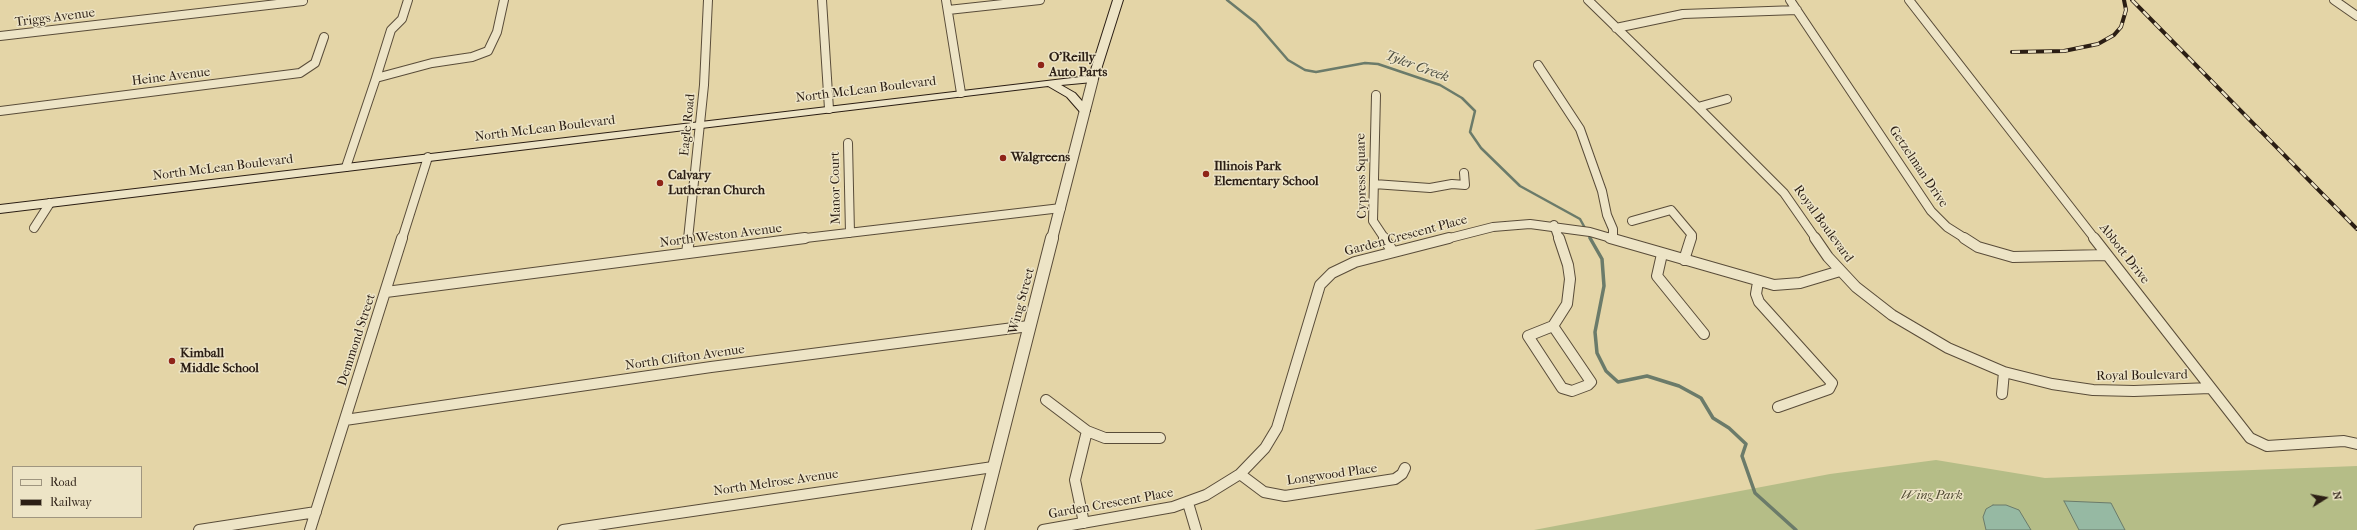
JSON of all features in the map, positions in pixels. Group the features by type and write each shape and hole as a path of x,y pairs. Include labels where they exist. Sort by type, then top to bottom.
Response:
{"main road":[{"path":"1093,79 1118,0"},
{"name":"North McLean Boulevard","path":"0,209 699,124 1093,79"},
{"path":"1050,83 1071,95 1085,111"}],"street":[{"path":"346,167 391,30 402,19 408,0"},
{"path":"376,78 432,63 472,57 488,51 492,47 497,32 504,0"},
{"name":"Eagle Road","path":"687,253 704,85 708,0"},
{"path":"822,0 829,109"},
{"path":"946,0 961,93"},
{"path":"948,10 1040,0"},
{"name":"Royal Boulevard","path":"1588,0 1784,193 1840,271 1872,301 1918,332 1948,348 2004,372 2052,384 2093,390 2134,391 2210,388"},
{"name":"Getzelman Drive","path":"1790,0 1931,210 1947,227 1978,247 2013,257 2107,254"},
{"name":"Abbott Drive","path":"1910,0 2243,430 2259,444 2272,446 2344,441 2357,444"},
{"path":"2334,0 2357,16"},
{"name":"Triggs Avenue","path":"0,36 303,1"},
{"path":"1616,28 1683,14 1797,10"},
{"name":"Heine Avenue","path":"0,111 300,73 316,63 324,37"},
{"path":"1538,65 1580,129 1602,191 1607,215 1613,229 1609,237"},
{"name":"Wing Street","path":"978,530 1093,79"},
{"name":"Cypress Square","path":"1376,95 1373,221 1393,252"},
{"path":"1698,107 1727,99"},
{"name":"Manor Court","path":"848,143 850,233"},
{"name":"Demmond Street","path":"310,530 428,157"},
{"path":"1374,184 1430,188 1452,184 1465,185 1464,173"},
{"path":"34,228 50,203"},
{"name":"North Weston Avenue","path":"386,292 687,253 1060,208"},
{"path":"1632,221 1670,210 1692,235 1684,260"},
{"name":"Garden Crescent Place","path":"1043,530 1152,512 1188,503 1211,492 1240,474 1265,448 1277,428 1320,285 1340,268 1393,252 1493,227 1530,224 1572,228 1609,237 1758,282 1791,285 1840,271"},
{"path":"1553,326 1588,377 1590,382 1588,385 1572,391 1562,388 1528,336 1529,334 1553,326 1567,304 1570,279 1568,265 1554,226"},
{"path":"1662,254 1657,276 1704,334"},
{"path":"1758,282 1756,294 1759,302 1832,383 1829,388 1778,407"},
{"name":"North Clifton Avenue","path":"345,420 711,367 1002,328 1029,326"},
{"path":"2002,394 2004,372"},
{"path":"1046,400 1087,431 1105,438 1160,438"},
{"path":"1084,523 1075,480 1087,431"},
{"name":"North Melrose Avenue","path":"563,530 993,467"},
{"name":"Longwood Place","path":"1240,474 1264,492 1285,496 1394,479 1402,474 1405,468"},
{"path":"1188,503 1196,530"},
{"path":"199,530 316,512"}],"green space":[{"name":"Wing Park","path":"1936,460 2045,478 2357,466 2357,530 1534,530 1830,474"}],"shaded area":[{"path":"2064,501 2111,503 2125,530 2079,530"},
{"path":"1993,505 2006,505 2019,510 2031,530 1986,530 1983,517 1986,509"}],"waterway":[{"name":"Tyler Creek","path":"1227,0 1256,23 1288,60 1305,70 1316,72 1365,63 1378,64 1440,85 1462,98 1475,111 1470,132 1481,148 1520,186 1580,219 1591,239"},
{"name":"Tyler Creek","path":"1590,238 1602,259 1604,286 1595,332 1597,353 1606,371 1618,382 1647,376 1679,386 1701,398 1713,418 1729,428 1746,444 1742,456 1755,493 1796,530"}],"railway":[{"path":"2012,52 2064,51 2098,44 2114,35 2121,27 2126,10 2124,0"},
{"path":"2132,0 2357,229"}],"place":[{"name":"O'Reilly Auto Parts","path":"1041,65"},
{"name":"Walgreens","path":"1003,158"},
{"name":"Illinois Park Elementary School","path":"1206,174"},
{"name":"Calvary Lutheran Church","path":"660,183"},
{"name":"Kimball Middle School","path":"172,361"}]}
